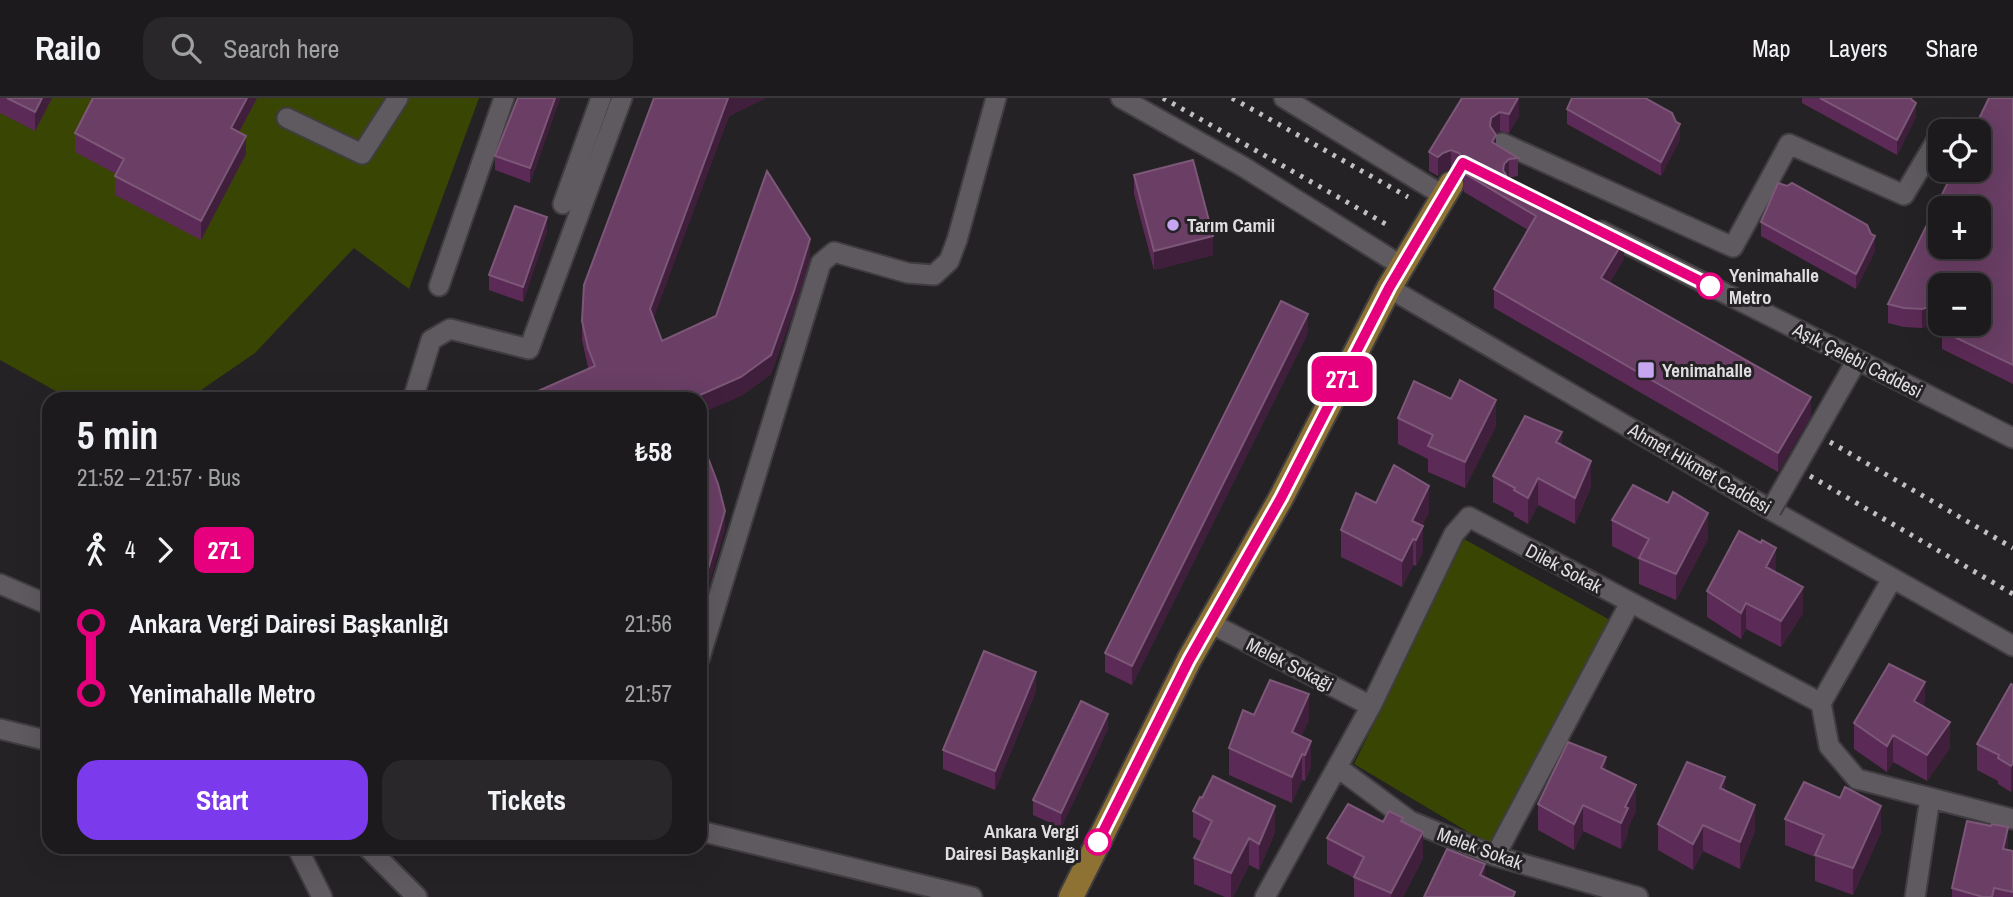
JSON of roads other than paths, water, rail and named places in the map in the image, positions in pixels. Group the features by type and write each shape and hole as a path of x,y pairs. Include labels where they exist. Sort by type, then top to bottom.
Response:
{"main road":[{"path":"1071,897 1189,660 1281,498 1389,288 1448,190"}],"street":[{"path":"286,118 362,154 398,98"},
{"path":"439,285 504,98"},
{"path":"562,204 601,98"},
{"path":"415,392 431,340 450,329 529,349 622,98"},
{"path":"707,634 821,263 834,252 908,273 934,275 948,261 957,240 996,98"},
{"path":"1121,98 1242,166 1402,266"},
{"path":"1284,98 1448,190"},
{"path":"1502,143 1733,247 1789,144 1904,195 1928,154"},
{"name":"Aşık Çelebi Caddesi","path":"1588,225 2013,438"},
{"name":"Ahmet Hikmet Caddesi","path":"1389,288 1771,510 2013,646"},
{"path":"1771,510 1857,359"},
{"name":"Dilek Sokak","path":"1265,897 1371,706 1454,534 1469,517 1821,704"},
{"path":"1892,579 1821,704 1829,746 1857,779 2013,819"},
{"path":"0,584 42,602"},
{"path":"1495,856 1630,603"},
{"name":"Melek Sokaği","path":"1210,623 1371,706"},
{"path":"0,729 42,739"},
{"name":"Melek Sokak","path":"1337,767 1410,821 1495,856 1638,897"},
{"path":"1915,897 1930,798"},
{"path":"707,833 972,897"},
{"path":"300,854 322,897"},
{"path":"374,854 417,897"}],"railway":[{"path":"1163,98 1391,227"},
{"path":"1232,98 1408,197"},
{"path":"1830,442 2013,548"},
{"path":"1810,476 2013,594"}],"place":[{"name":"Tarım Camii","path":"1173,225"},
{"name":"Yenimahalle Metro","path":"1710,286"},
{"name":"Yenimahalle","path":"1646,370"},
{"name":"Ankara Vergi Dairesi Başkanlığı","path":"1098,842"}]}
